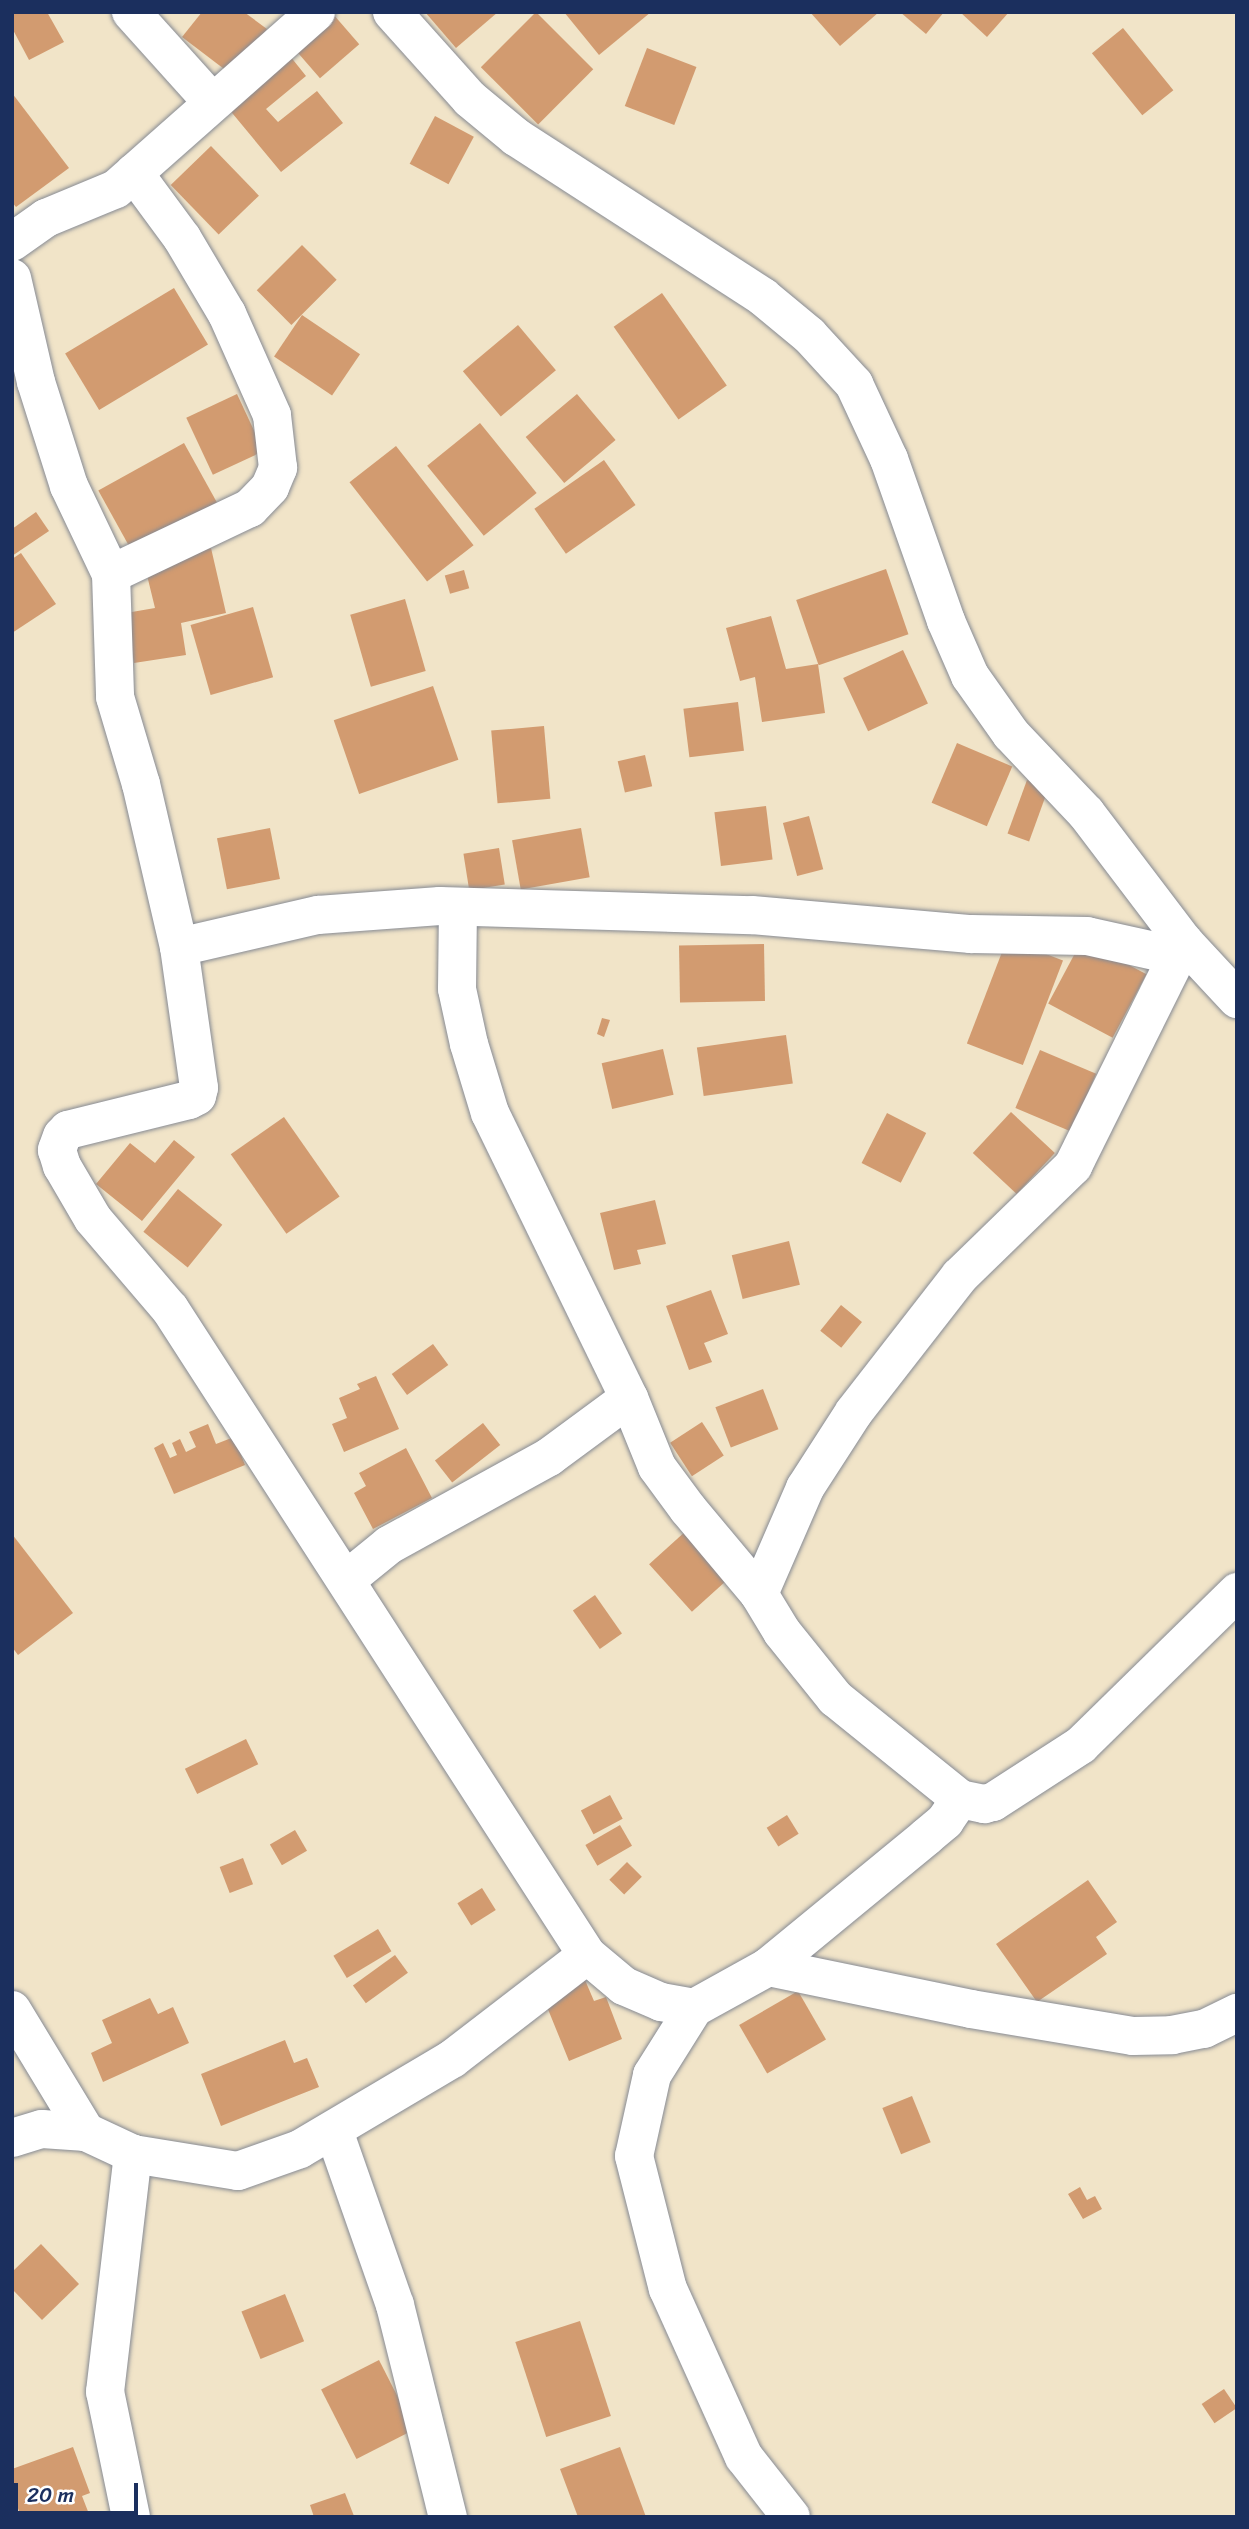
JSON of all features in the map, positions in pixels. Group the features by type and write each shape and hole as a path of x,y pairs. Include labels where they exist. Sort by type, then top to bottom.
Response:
{"street":[{"path":"131,12 213,103"},
{"path":"12,242 46,218 116,189 316,12"},
{"path":"392,12 470,99 516,137 763,298 809,335 854,384 889,459 946,621 970,676 1011,734 1086,813 1180,949 1237,999"},
{"path":"111,574 250,508 270,487 278,468 272,415 227,314 182,238 134,173"},
{"path":"12,278 36,382 69,486 111,574 115,697 141,784 179,947 199,1088 197,1096 68,1130 57,1150 62,1166 93,1219 170,1309 587,1955 624,1986 661,2002 694,2008"},
{"path":"179,947 318,915 458,907 752,915 971,934 1087,936 1180,949"},
{"path":"458,907 457,989 469,1044 491,1113 629,1398 657,1468 759,1594 782,1632 835,1698 960,1799 985,1804 993,1802 1081,1745 1237,1592"},
{"path":"759,1594 805,1488 854,1412 960,1276 1018,1216 1073,1166 1180,949"},
{"path":"346,1580 390,1545 549,1457 629,1398"},
{"path":"791,2517 744,2457 667,2289 634,2156 652,2075 694,2008 768,1967 926,1838 945,1821 960,1799"},
{"path":"12,2138 42,2129 86,2132 134,2154 238,2171 300,2149 452,2059 587,1955"},
{"path":"768,1967 971,2009 1133,2036 1172,2035 1204,2029 1237,2013"},
{"path":"12,2010 86,2132"},
{"path":"334,2131 395,2305 448,2517"},
{"path":"131,2517 105,2392 134,2154"}],"building":[{"path":"12,12 47,12 64,42 29,60 12,28"},
{"path":"202,12 244,12 267,29 232,75 182,37"},
{"path":"425,12 498,12 456,48"},
{"path":"536,12 593,69 538,124 481,67"},
{"path":"564,12 651,12 599,55"},
{"path":"810,12 879,12 840,46"},
{"path":"900,12 944,12 926,34"},
{"path":"960,12 1009,12 987,37"},
{"path":"333,14 359,44 320,78 294,48"},
{"path":"1123,28 1173,90 1142,115 1092,53"},
{"path":"647,48 696,67 674,125 625,106"},
{"path":"286,51 306,76 266,109 278,122 317,91 343,123 281,172 223,102"},
{"path":"12,93 69,168 16,207 12,202"},
{"path":"435,116 474,137 448,184 410,164"},
{"path":"211,146 259,196 219,235 171,185"},
{"path":"302,245 337,280 291,325 257,290"},
{"path":"174,288 208,345 99,410 65,353"},
{"path":"662,293 727,386 678,419 614,327"},
{"path":"302,315 360,354 332,396 274,356"},
{"path":"518,325 556,370 501,416 463,371"},
{"path":"237,394 264,451 213,475 186,418"},
{"path":"577,394 616,440 564,483 526,437"},
{"path":"480,423 537,493 484,536 427,466"},
{"path":"184,443 217,502 131,550 98,491"},
{"path":"396,446 474,545 427,582 350,482"},
{"path":"604,460 636,505 566,554 534,509"},
{"path":"36,512 49,531 12,556 12,529"},
{"path":"211,548 226,613 181,623 186,655 134,663 126,613 155,608 144,563"},
{"path":"21,553 56,604 12,633 12,559"},
{"path":"886,569 908,634 819,665 796,600"},
{"path":"464,570 469,588 450,594 445,576"},
{"path":"405,599 426,671 371,687 350,615"},
{"path":"253,607 273,677 211,695 191,625"},
{"path":"771,616 786,669 818,664 825,713 762,722 755,677 740,681 726,628"},
{"path":"903,650 928,703 868,731 843,678"},
{"path":"433,686 458,760 359,794 334,720"},
{"path":"738,702 744,751 689,757 683,709"},
{"path":"544,726 550,799 498,803 491,731"},
{"path":"957,743 1012,766 987,826 932,803"},
{"path":"645,755 652,786 625,792 618,761"},
{"path":"1027,780 1049,788 1029,841 1008,834"},
{"path":"766,806 773,860 721,866 714,812"},
{"path":"809,816 823,869 797,876 783,823"},
{"path":"270,828 280,879 227,889 217,838"},
{"path":"581,828 590,877 521,889 512,840"},
{"path":"499,848 505,885 469,890 463,854"},
{"path":"1007,939 1063,961 1023,1065 967,1044"},
{"path":"1082,940 1146,974 1113,1038 1048,1004"},
{"path":"764,944 765,1001 680,1002 679,945"},
{"path":"602,1018 610,1020 604,1037 597,1034"},
{"path":"786,1035 793,1084 704,1096 697,1048"},
{"path":"663,1049 674,1095 612,1109 602,1063"},
{"path":"1040,1050 1096,1074 1072,1132 1015,1108"},
{"path":"1011,1112 1055,1153 1017,1194 973,1153"},
{"path":"887,1113 926,1133 901,1183 862,1163"},
{"path":"284,1117 340,1196 286,1234 231,1154"},
{"path":"174,1140 195,1157 142,1221 96,1184 130,1143 155,1163"},
{"path":"178,1189 222,1225 188,1268 143,1232"},
{"path":"655,1200 666,1244 637,1250 641,1264 614,1270 600,1213"},
{"path":"789,1241 800,1285 743,1299 732,1255"},
{"path":"711,1290 728,1334 704,1343 712,1362 689,1370 666,1306"},
{"path":"841,1305 862,1322 841,1348 820,1331"},
{"path":"433,1344 448,1365 407,1395 392,1374"},
{"path":"376,1376 399,1429 344,1452 332,1424 347,1418 339,1398 360,1389 357,1384"},
{"path":"763,1389 778,1429 731,1447 715,1407"},
{"path":"702,1422 724,1456 692,1476 670,1443"},
{"path":"483,1423 500,1445 452,1483 435,1461"},
{"path":"208,1424 216,1444 234,1437 245,1465 174,1494 154,1448 163,1443 170,1458 177,1455 172,1443 180,1439 186,1452 196,1447 189,1432"},
{"path":"406,1448 432,1498 373,1529 354,1493 366,1486 359,1473"},
{"path":"687,1530 730,1578 692,1612 649,1564"},
{"path":"12,1534 73,1613 18,1655 12,1647"},
{"path":"595,1595 622,1634 600,1649 573,1610"},
{"path":"246,1739 258,1764 197,1794 185,1769"},
{"path":"610,1795 623,1819 594,1834 581,1810"},
{"path":"787,1815 799,1834 778,1846 767,1828"},
{"path":"620,1825 632,1846 597,1866 585,1845"},
{"path":"295,1830 307,1851 282,1865 270,1844"},
{"path":"243,1858 253,1884 230,1893 220,1867"},
{"path":"627,1862 642,1877 624,1895 609,1880"},
{"path":"1088,1880 1117,1922 1096,1937 1107,1954 1037,2002 996,1944"},
{"path":"482,1888 496,1910 471,1925 457,1903"},
{"path":"378,1929 391,1951 347,1978 333,1956"},
{"path":"395,1955 408,1973 366,2003 353,1986"},
{"path":"585,1980 594,2001 606,1997 622,2039 569,2061 543,1997"},
{"path":"798,1991 826,2039 767,2073 739,2025"},
{"path":"150,1998 158,2014 173,2007 189,2043 103,2082 91,2053 112,2043 102,2020"},
{"path":"285,2040 294,2063 307,2058 319,2087 221,2126 201,2074"},
{"path":"912,2096 931,2142 901,2154 882,2108"},
{"path":"1080,2187 1087,2200 1095,2196 1102,2209 1083,2219 1068,2194"},
{"path":"41,2244 79,2284 42,2320 12,2289 12,2272"},
{"path":"285,2294 304,2341 261,2359 241,2312"},
{"path":"580,2321 611,2416 546,2437 515,2342"},
{"path":"379,2360 414,2429 356,2459 321,2390"},
{"path":"1224,2389 1237,2408 1214,2423 1202,2404"},
{"path":"73,2447 90,2493 82,2496 89,2514 21,2517 12,2491 12,2469"},
{"path":"620,2447 646,2517 578,2517 560,2469"},
{"path":"345,2493 354,2516 314,2517 310,2505"}]}
